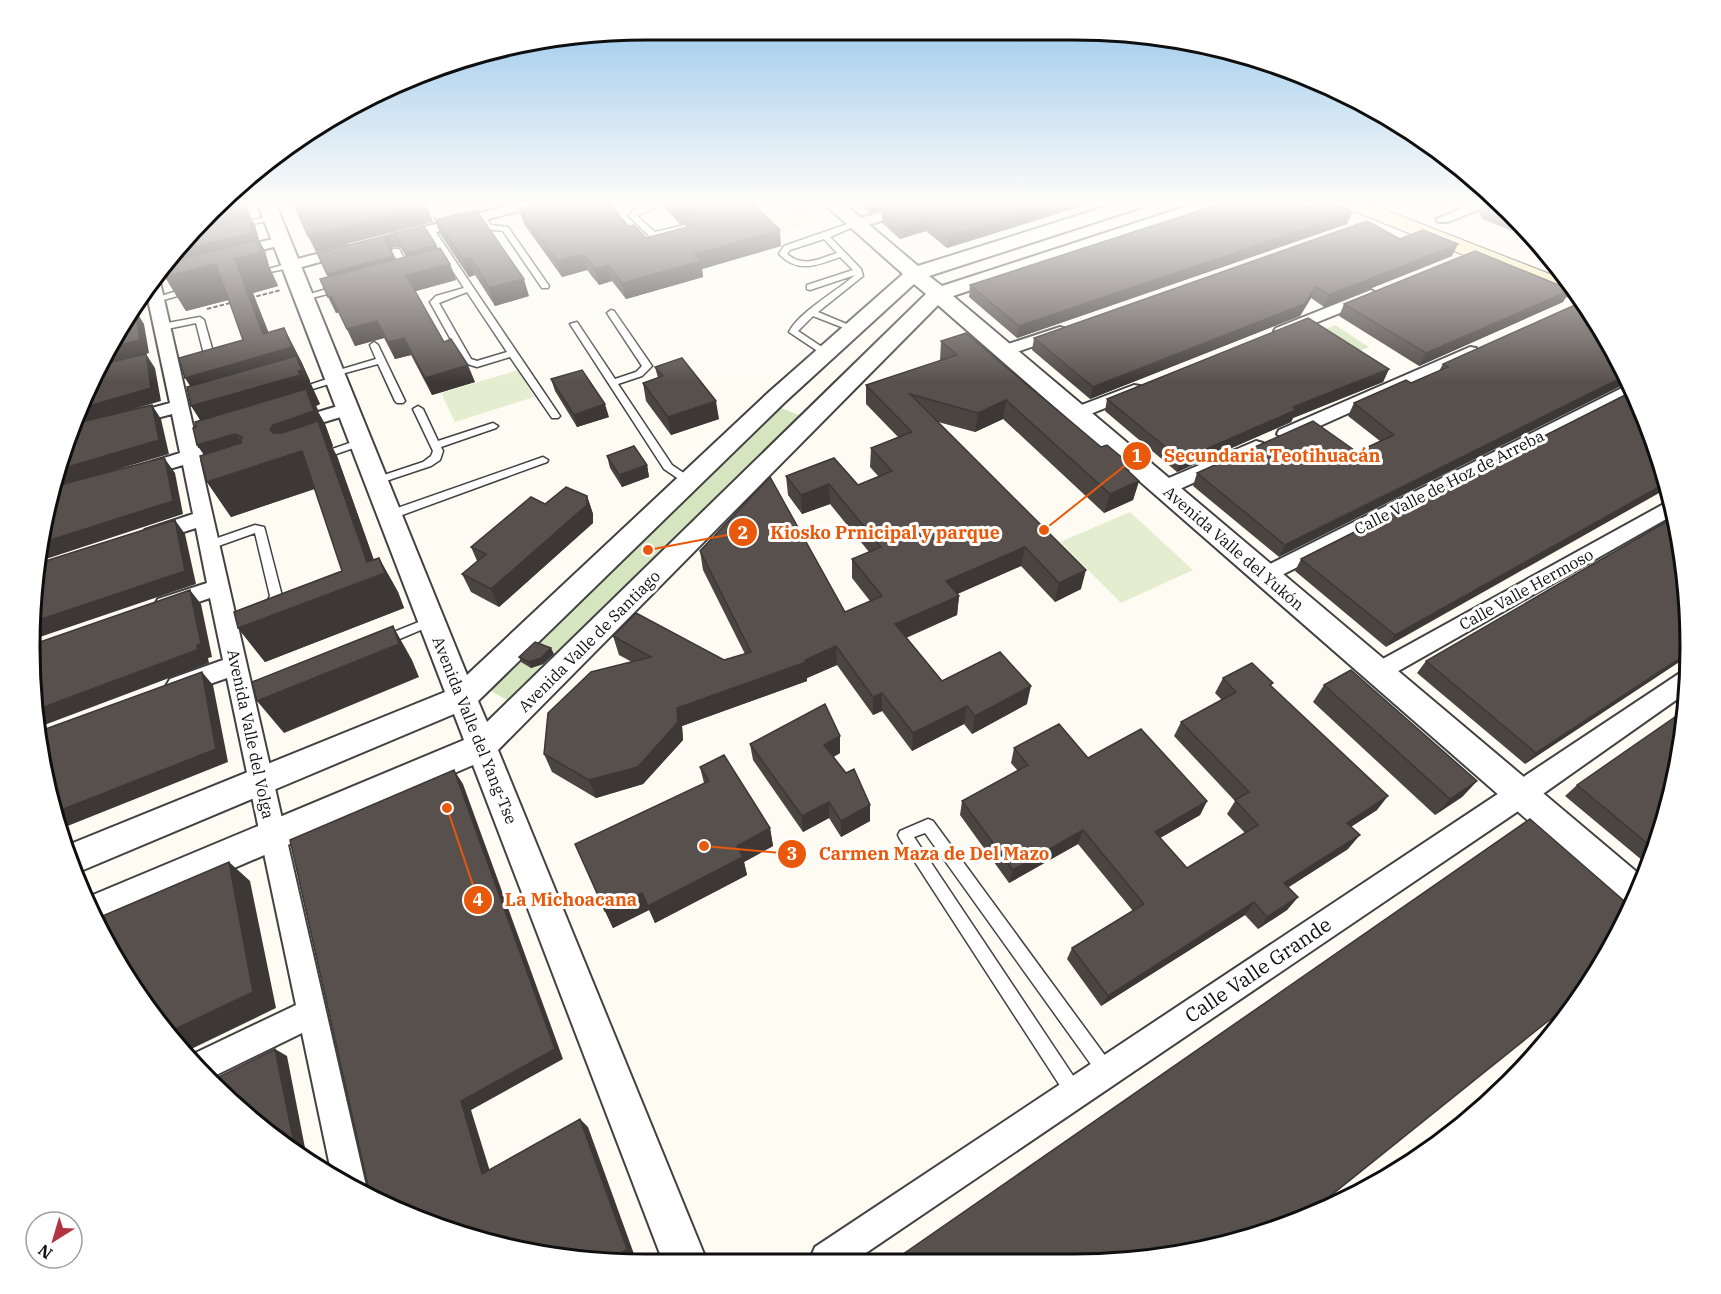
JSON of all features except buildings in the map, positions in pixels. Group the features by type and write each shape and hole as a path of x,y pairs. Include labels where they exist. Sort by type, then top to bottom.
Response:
{"main road":[{"path":"1504,262 1560,285"}],"street":[{"name":"Avenida Valle del Yang-Tse","path":"290,262 679,1254"},
{"name":"Avenida Valle del Yukón","path":"901,262 1630,888"},
{"path":"78,857 462,698 852,328 914,274 950,262"},
{"name":"Avenida Valle de Santiago","path":"100,909 482,747 938,294 1034,262"},
{"path":"1265,338 1386,289"},
{"path":"1565,310 1575,305"},
{"name":"Avenida Valle del Volga","path":"154,308 186,417 190,457 206,491 204,518 219,587 235,640 236,665 251,697 261,782 347,1174"},
{"path":"1005,351 1071,328"},
{"path":"1164,488 1489,344"},
{"path":"147,362 168,356"},
{"path":"1077,413 1154,382"},
{"name":"Calle Valle de Hoz de Arreba","path":"1265,575 1624,393"},
{"path":"777,397 819,414"},
{"path":"269,433 348,409"},
{"path":"79,435 186,417"},
{"path":"126,476 224,446"},
{"name":"Calle Valle Hermoso","path":"1378,672 1665,511"},
{"path":"138,540 204,518"},
{"path":"142,613 219,587"},
{"path":"160,693 236,665"},
{"name":"Calle Valle Grande","path":"834,1254 1521,795 1679,686"},
{"path":"207,1064 312,1012"}],"lane":[{"path":"242,277 266,262"},
{"path":"306,262 349,285"},
{"path":"402,262 406,270"},
{"path":"451,262 555,416"},
{"path":"529,262 546,286"},
{"path":"791,262 800,266 813,262"},
{"path":"825,353 793,332 812,313 859,276 858,271 850,262"},
{"path":"395,273 417,268"},
{"path":"810,287 858,271"},
{"path":"154,308 199,288"},
{"path":"469,289 443,296 434,302 467,361 477,364 513,353"},
{"path":"154,308 200,320 212,367"},
{"path":"611,313 647,366 639,374 612,383"},
{"path":"812,313 852,328"},
{"path":"574,324 668,467 690,482"},
{"path":"374,345 400,401"},
{"path":"286,394 381,360"},
{"path":"376,481 432,461 438,454 418,409"},
{"path":"435,446 493,426"},
{"path":"308,460 361,442"},
{"path":"390,515 543,460"},
{"path":"210,545 259,529 276,596 273,603 256,613"},
{"path":"365,648 431,621"},
{"path":"1074,1092 905,836 928,825 1106,1071"}],"path":[{"path":"207,309 270,262"}],"green space":[{"path":"1335,325 1369,347 1357,352 1323,330"},
{"path":"518,370 534,397 455,422 441,393"},
{"path":"781,408 801,416 514,704 493,692 487,684"},
{"path":"1130,512 1193,570 1121,603 1060,542"}],"place":[{"name":"Secundaria Teotihuacán","path":"1044,530"},
{"name":"Kiosko Prnicipal y parque","path":"648,550"},
{"name":"La Michoacana","path":"447,808"},
{"name":"Carmen Maza de Del Mazo","path":"704,846"}]}
